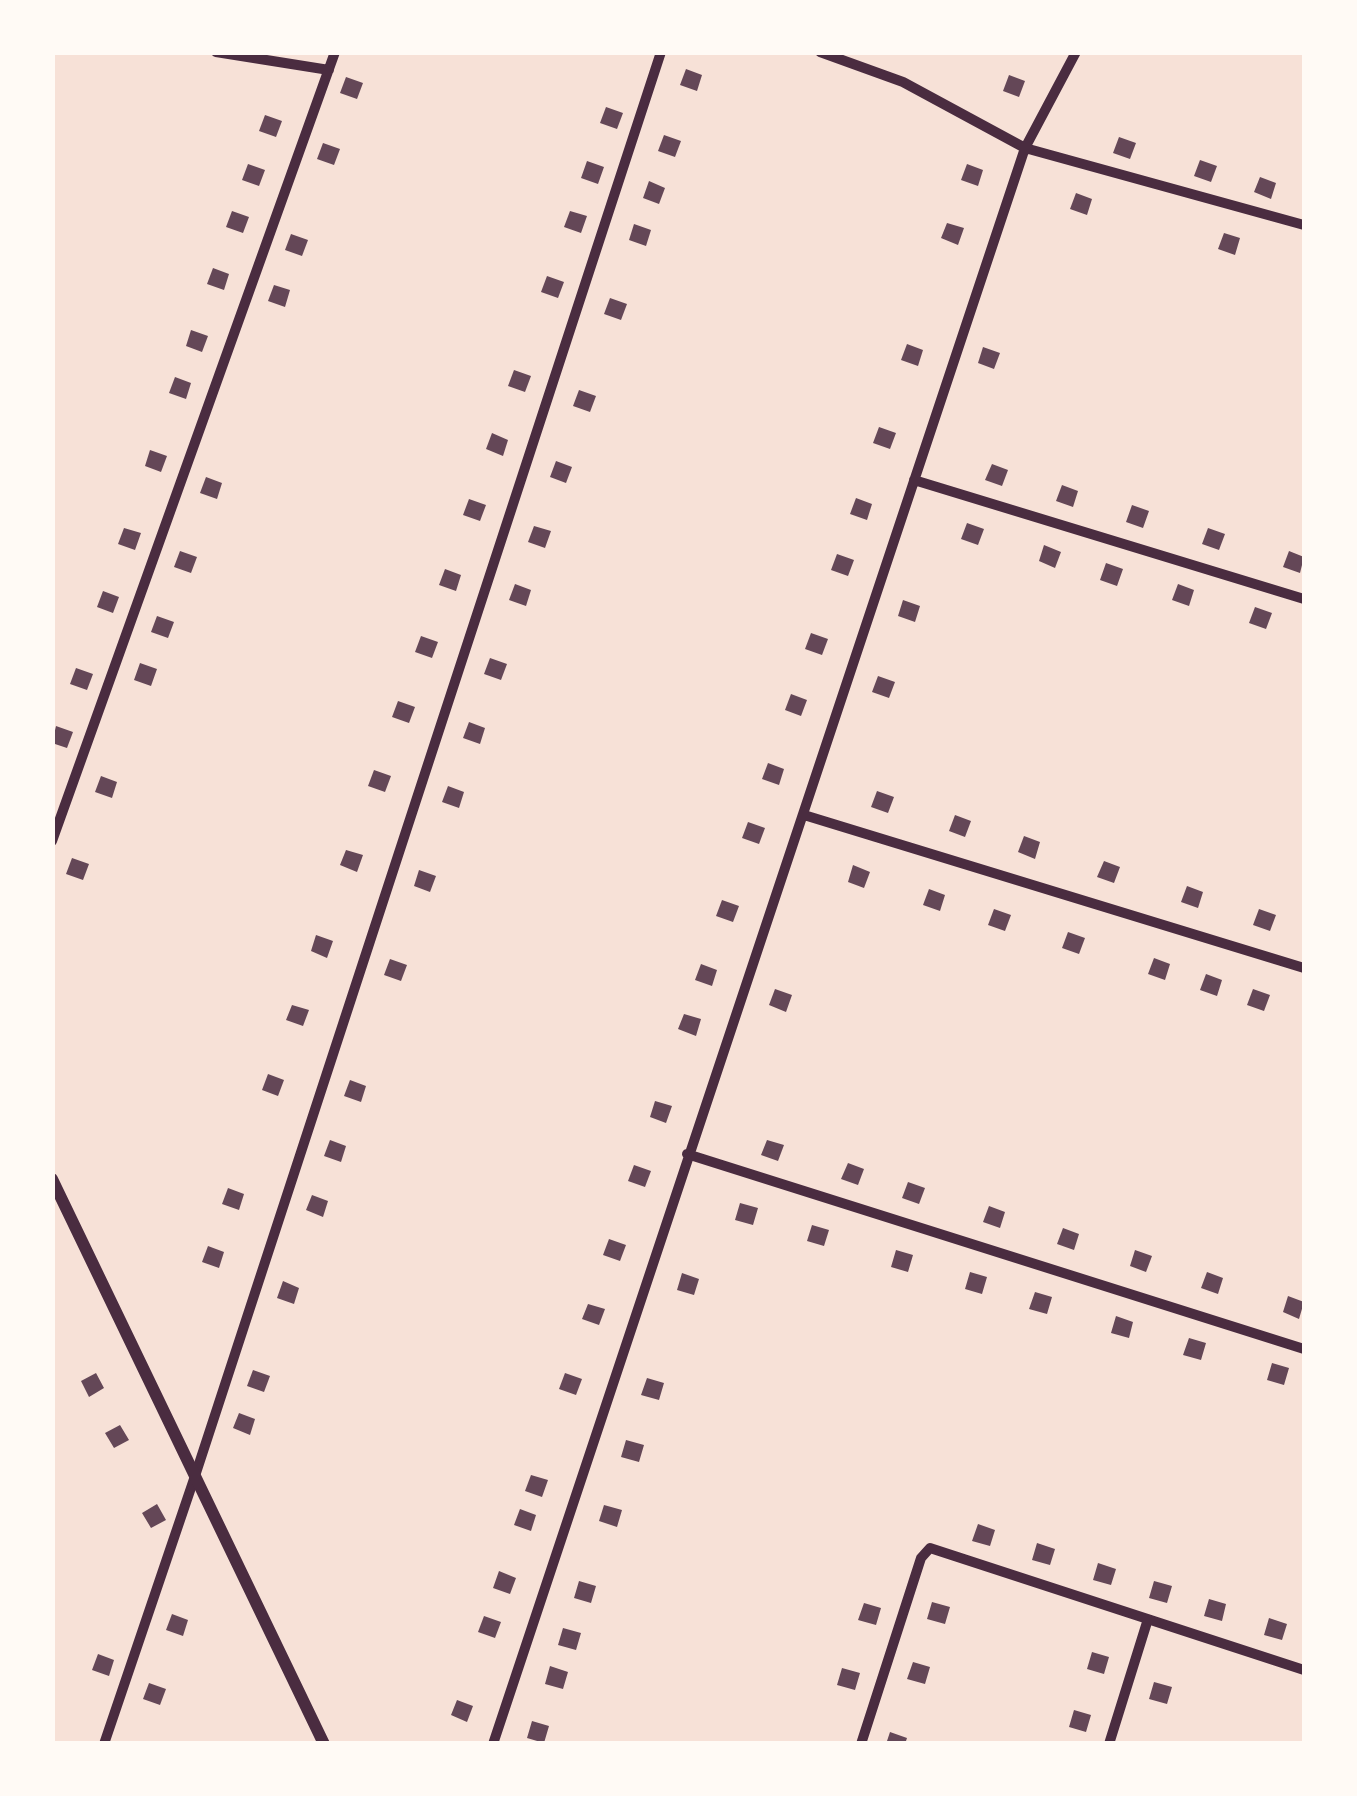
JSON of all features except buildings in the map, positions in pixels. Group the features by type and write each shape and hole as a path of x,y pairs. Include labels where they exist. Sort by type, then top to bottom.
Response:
{"street":[{"path":"216,52 329,70"},
{"path":"52,842 335,52"},
{"path":"104,1744 661,52"},
{"path":"820,52 902,82 1025,148 1304,225"},
{"path":"494,1744 1025,148 1076,52"},
{"path":"914,480 1304,599"},
{"path":"804,816 1304,968"},
{"path":"688,1154 1304,1349"},
{"path":"52,1179 324,1744"},
{"path":"861,1744 921,1558 930,1548 1304,1670"},
{"path":"1109,1744 1148,1618"}]}
